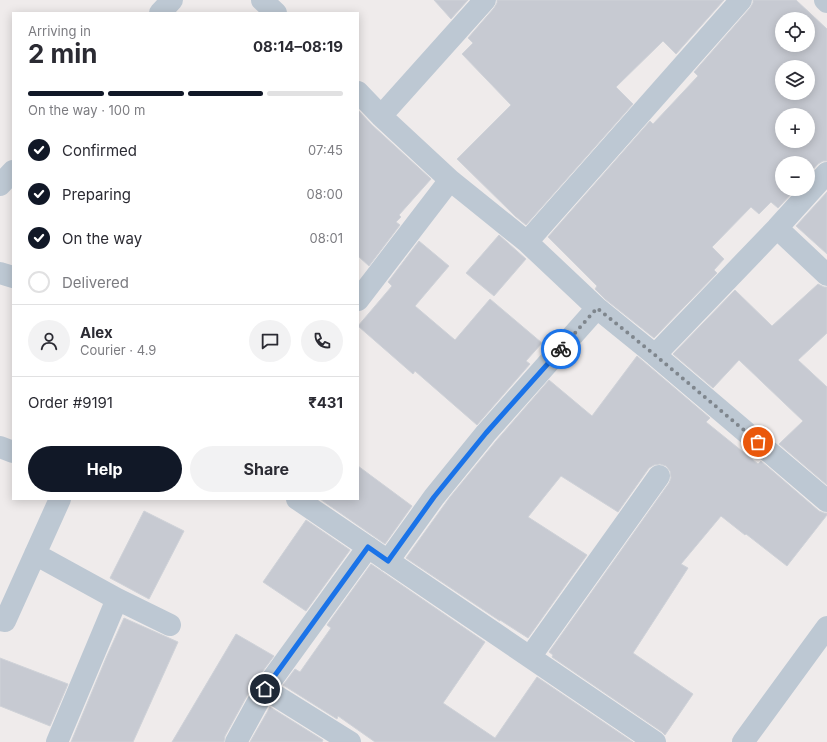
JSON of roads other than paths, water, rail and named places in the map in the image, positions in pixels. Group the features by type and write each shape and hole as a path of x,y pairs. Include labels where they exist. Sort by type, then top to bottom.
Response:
{"street":[{"path":"161,12 172,0"},
{"path":"262,0 275,12"},
{"path":"382,116 485,0"},
{"path":"527,242 741,0"},
{"path":"359,93 450,180 527,242 597,308 655,355 827,501"},
{"path":"0,185 12,172"},
{"path":"655,355 777,228 827,173"},
{"path":"359,299 450,180"},
{"path":"777,228 827,275"},
{"path":"0,272 12,277"},
{"path":"388,561 434,497 486,433 597,308"},
{"path":"0,447 12,452"},
{"path":"530,657 659,476"},
{"path":"0,620 6,621 60,500"},
{"path":"298,500 655,742"},
{"path":"236,742 265,689 368,547"},
{"path":"35,554 117,599 170,625"},
{"path":"57,742 117,599"},
{"path":"743,742 827,627"},
{"path":"265,689 350,742"}]}
